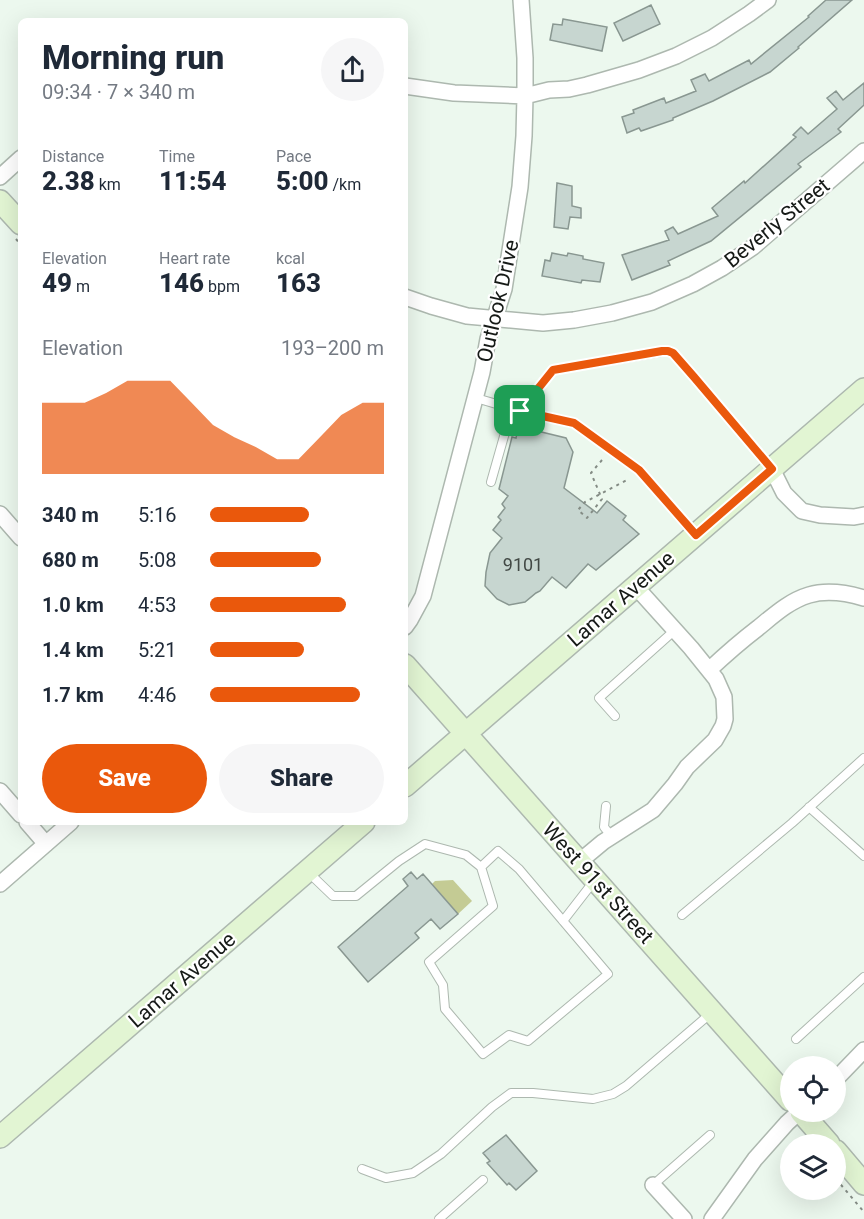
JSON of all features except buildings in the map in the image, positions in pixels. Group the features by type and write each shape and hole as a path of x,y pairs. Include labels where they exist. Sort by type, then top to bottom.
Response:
{"street":[{"name":"Outlook Drive","path":"408,624 423,596 476,398 488,339 504,289 520,187 525,96 521,0"},
{"path":"408,86 454,93 525,96 587,85 639,70 676,56 712,38 768,0"},
{"name":"Beverly Street","path":"408,298 467,316 543,323 612,313 652,302 693,284 753,247 864,151"},
{"path":"0,177 18,161"},
{"path":"0,201 18,221"},
{"name":"Lamar Avenue","path":"408,783 864,389"},
{"path":"772,469 784,493 802,511 820,515 854,517 864,515"},
{"path":"0,514 18,535"},
{"path":"579,862 603,842 653,810 687,767 715,740 725,719 724,697 721,688 675,630 636,587"},
{"path":"708,670 780,611 799,599 818,593 864,598"},
{"name":"West 91st Street","path":"408,668 780,1089"},
{"path":"0,791 18,812"},
{"path":"30,825 46,844"},
{"path":"0,884 68,825"},
{"name":"Lamar Avenue","path":"0,1137 361,825"},
{"path":"846,1068 864,1050"},
{"path":"712,1219 755,1159 788,1122"},
{"path":"809,1122 821,1134"},
{"path":"846,1163 864,1184"},
{"path":"653,1185 684,1219"}],"lane":[{"path":"491,482 516,410 553,370 668,351 673,353 772,469"},
{"path":"476,398 574,423 639,470 696,535"},
{"path":"615,716 599,698 675,630"},
{"path":"682,915 864,758"},
{"path":"606,806 604,827 612,837"},
{"path":"809,807 864,856"},
{"path":"307,871 333,896 356,896 399,861 425,844 466,855 481,867 494,906 429,962 443,985 445,1009 483,1054 509,1035 528,1041 608,974 519,869 498,851 481,867"},
{"path":"563,921 595,880"},
{"path":"796,1039 864,977"},
{"path":"362,1169 386,1178 413,1173 441,1154 492,1107 511,1093 593,1099 613,1094 626,1086 712,1012"},
{"path":"653,1185 710,1135"},
{"path":"439,1219 483,1180"}],"path":[{"path":"602,460 591,473 600,494 602,499 587,518 578,510 585,502 600,494 627,480"},
{"path":"846,1191 864,1212"}],"green space":[{"path":"453,880 472,901 458,914 432,884 435,881"}],"route":[{"path":"668,351 673,353 772,469 696,535 639,470 574,423 520,411 553,370 668,351"}]}
